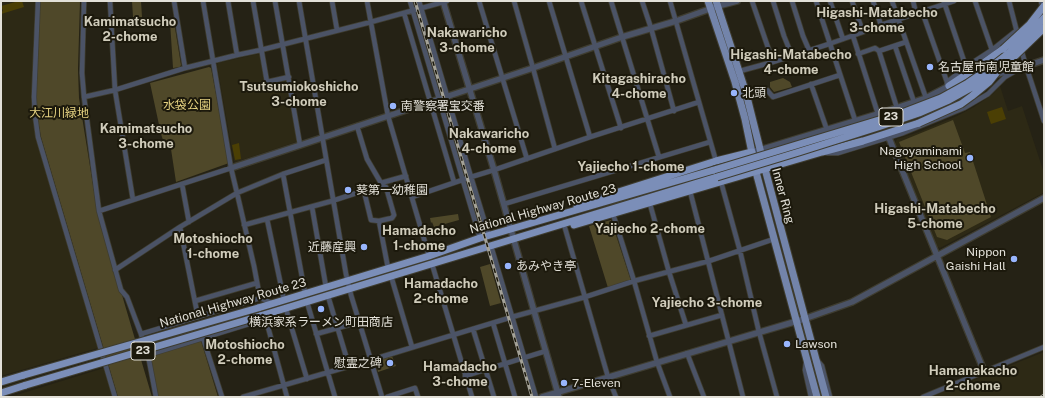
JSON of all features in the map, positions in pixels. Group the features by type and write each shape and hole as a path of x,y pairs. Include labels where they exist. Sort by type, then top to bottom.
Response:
{"highway":[{"path":"948,85 1003,49 1030,24 1044,6"},
{"name":"National Highway Route 23","path":"1,382 305,294 429,256 480,238 560,216 902,113 941,98 987,70 1009,53 1044,18"},
{"name":"National Highway Route 23","path":"1,393 263,316 513,239 612,212 919,113 949,100 976,85 1016,55 1044,28"},
{"path":"612,212 650,204 919,123 961,104 990,82 1001,67"},
{"path":"560,216 566,210 609,195 716,161 752,152"}],"main road":[{"name":"Inner Ring","path":"708,1 715,5 740,71 804,319 826,397"},
{"name":"Inner Ring","path":"715,5 745,119 756,172 817,397"}],"street":[{"path":"38,1 34,96 38,137 115,397"},
{"path":"84,1 82,73 99,211 121,290 127,297 148,355 156,397"},
{"path":"110,1 115,90 133,200"},
{"path":"174,1 185,68"},
{"path":"203,1 212,62 231,168 260,298"},
{"path":"228,1 237,55"},
{"path":"252,1 267,82 289,77"},
{"path":"275,1 300,145"},
{"path":"298,1 347,281 382,397"},
{"path":"332,1 338,30"},
{"path":"367,1 388,116 429,256"},
{"path":"410,1 480,238"},
{"path":"420,1 489,236"},
{"path":"84,97 115,90 185,68 283,45 444,1 559,394"},
{"path":"479,1 527,159"},
{"path":"514,1 555,149"},
{"path":"549,1 590,137"},
{"path":"581,1 621,128"},
{"path":"611,1 659,157"},
{"path":"642,1 674,110"},
{"path":"670,1 716,161"},
{"path":"99,211 533,68 622,37 676,21 715,5 737,1"},
{"path":"752,1 773,62"},
{"path":"773,1 792,56"},
{"path":"792,1 809,50"},
{"path":"816,1 855,120"},
{"path":"830,1 843,39"},
{"path":"852,1 863,32"},
{"path":"874,1 881,25"},
{"path":"892,1 926,98"},
{"path":"913,1 916,13"},
{"path":"933,1 935,7"},
{"path":"740,71 830,44 935,7 944,2 954,1"},
{"path":"975,1 992,50"},
{"path":"1009,1 1017,30 1023,68 1044,121"},
{"path":"1041,1 1044,18"},
{"path":"944,2 966,67"},
{"path":"922,11 948,85"},
{"path":"404,13 454,182"},
{"path":"752,152 926,98 948,85 966,67 992,50 1017,30"},
{"path":"853,36 878,114"},
{"path":"879,51 906,42"},
{"path":"896,46 914,102"},
{"path":"858,54 875,48 879,51 897,108"},
{"path":"822,152 838,153 889,138 964,108 988,94 1006,77 1023,68 1044,60"},
{"path":"948,85 1023,68"},
{"path":"746,94 767,90 773,97 840,75"},
{"path":"811,84 826,130"},
{"path":"412,197 590,137 700,102"},
{"path":"356,126 367,159 381,184 386,187 394,215 392,218 379,222 371,220 364,191"},
{"path":"889,138 984,371"},
{"path":"504,204 710,142"},
{"path":"115,270 180,227 237,193 283,174 326,160"},
{"path":"283,174 305,294"},
{"path":"244,225 332,201 406,176"},
{"path":"721,182 777,397"},
{"path":"182,184 189,222"},
{"path":"690,191 743,397"},
{"path":"542,397 559,394 657,362 804,319 852,302 1044,198"},
{"path":"650,204 686,325"},
{"path":"312,207 326,287"},
{"path":"612,212 657,362 670,397"},
{"path":"267,219 284,300"},
{"path":"379,222 388,268"},
{"path":"563,226 608,377 616,397"},
{"path":"180,227 198,317"},
{"path":"243,397 371,360 473,328 709,261 774,239"},
{"path":"491,246 536,397"},
{"path":"432,264 472,397"},
{"path":"391,276 412,347"},
{"path":"195,300 257,283"},
{"path":"328,296 349,366"},
{"path":"141,334 260,298 272,303"},
{"path":"307,302 335,397"},
{"path":"286,308 307,379"},
{"path":"649,336 722,315"},
{"path":"148,355 203,338 263,316 287,397"},
{"path":"316,334 359,322"},
{"path":"493,323 516,397"},
{"path":"473,328 494,397"},
{"path":"203,338 222,397"},
{"path":"923,397 1044,347"},
{"path":"466,376 546,352"},
{"path":"688,353 704,397"},
{"path":"815,357 822,366 830,397"},
{"path":"807,359 804,370 811,397"},
{"path":"388,397 415,388 418,397"}],"shaded area":[{"path":"22,1 24,7 1,14 3,11 1,6"},
{"path":"35,1 32,96 36,138 98,348 1,376 1,2"},
{"path":"258,54 260,55 265,84 286,80 288,82 297,140 296,142 236,162 234,161 217,65 218,63"},
{"name":"Nagoyaminami High School","path":"1000,86 1008,111 1022,106 1044,173 1043,193 940,248 937,247 895,143 897,139 919,132 974,107 993,94"},
{"path":"1002,107 1006,119 991,124 987,112"},
{"path":"239,143 241,159 235,160 232,145"},
{"path":"1044,352 1044,397 931,397"},
{"path":"104,368 113,397 10,397"}],"green space":[{"name":"大江川緑地","path":"40,1 80,1 78,69 79,98 97,210 152,397 118,397 41,137 36,98"},
{"path":"132,1 141,1 142,17 133,17"},
{"path":"170,22 174,22 181,65 180,67 173,68"},
{"name":"水袋公園","path":"209,67 211,68 229,163 176,182 171,149 166,149 161,134 150,83"},
{"path":"783,78 790,82 792,87 774,92 770,87 770,82"},
{"path":"953,120 965,153 970,152 991,217 947,240 937,237 899,142"},
{"path":"458,214 459,220 434,227 432,222 431,223 430,218"},
{"path":"611,220 631,281 608,288 589,226"},
{"path":"490,264 501,303 490,306 480,267"},
{"path":"201,341 218,397 158,397 150,359 151,356"},
{"path":"392,356 396,366 378,372 376,361"}],"railway":[{"path":"415,1 532,397"}],"place":[{"name":"名古屋市南児童館","path":"930,67"},
{"name":"北頭","path":"734,93"},
{"name":"南警察署宝交番","path":"393,106"},
{"name":"Nagoyaminami High School","path":"970,158"},
{"name":"葵第一幼稚園","path":"348,190"},
{"name":"近藤産興","path":"364,247"},
{"name":"Nippon Gaishi Hall","path":"1014,259"},
{"name":"あみやき亭","path":"508,266"},
{"name":"横浜家系ラーメン町田商店","path":"321,309"},
{"name":"Lawson","path":"787,344"},
{"name":"慰霊之碑","path":"390,363"},
{"name":"7-Eleven","path":"564,383"}],"district":[{"name":"Higashi-Matabecho 3-chome","path":"877,20"},
{"name":"Kamimatsucho 2-chome","path":"130,30"},
{"name":"Nakawaricho 3-chome","path":"467,40"},
{"name":"Higashi-Matabecho 4-chome","path":"791,62"},
{"name":"Kitagashiracho 4-chome","path":"639,86"},
{"name":"Tsutsumiokoshicho 3-chome","path":"299,94"},
{"name":"Kamimatsucho 3-chome","path":"146,136"},
{"name":"Nakawaricho 4-chome","path":"489,142"},
{"name":"Yajiecho 1-chome","path":"631,167"},
{"name":"Higashi-Matabecho 5-chome","path":"935,216"},
{"name":"Yajiecho 2-chome","path":"650,229"},
{"name":"Hamadacho 1-chome","path":"419,238"},
{"name":"Motoshiocho 1-chome","path":"213,246"},
{"name":"Hamadacho 2-chome","path":"441,292"},
{"name":"Yajiecho 3-chome","path":"707,303"},
{"name":"Motoshiocho 2-chome","path":"245,352"},
{"name":"Hamadacho 3-chome","path":"460,374"},
{"name":"Hamanakacho 2-chome","path":"973,378"}]}
